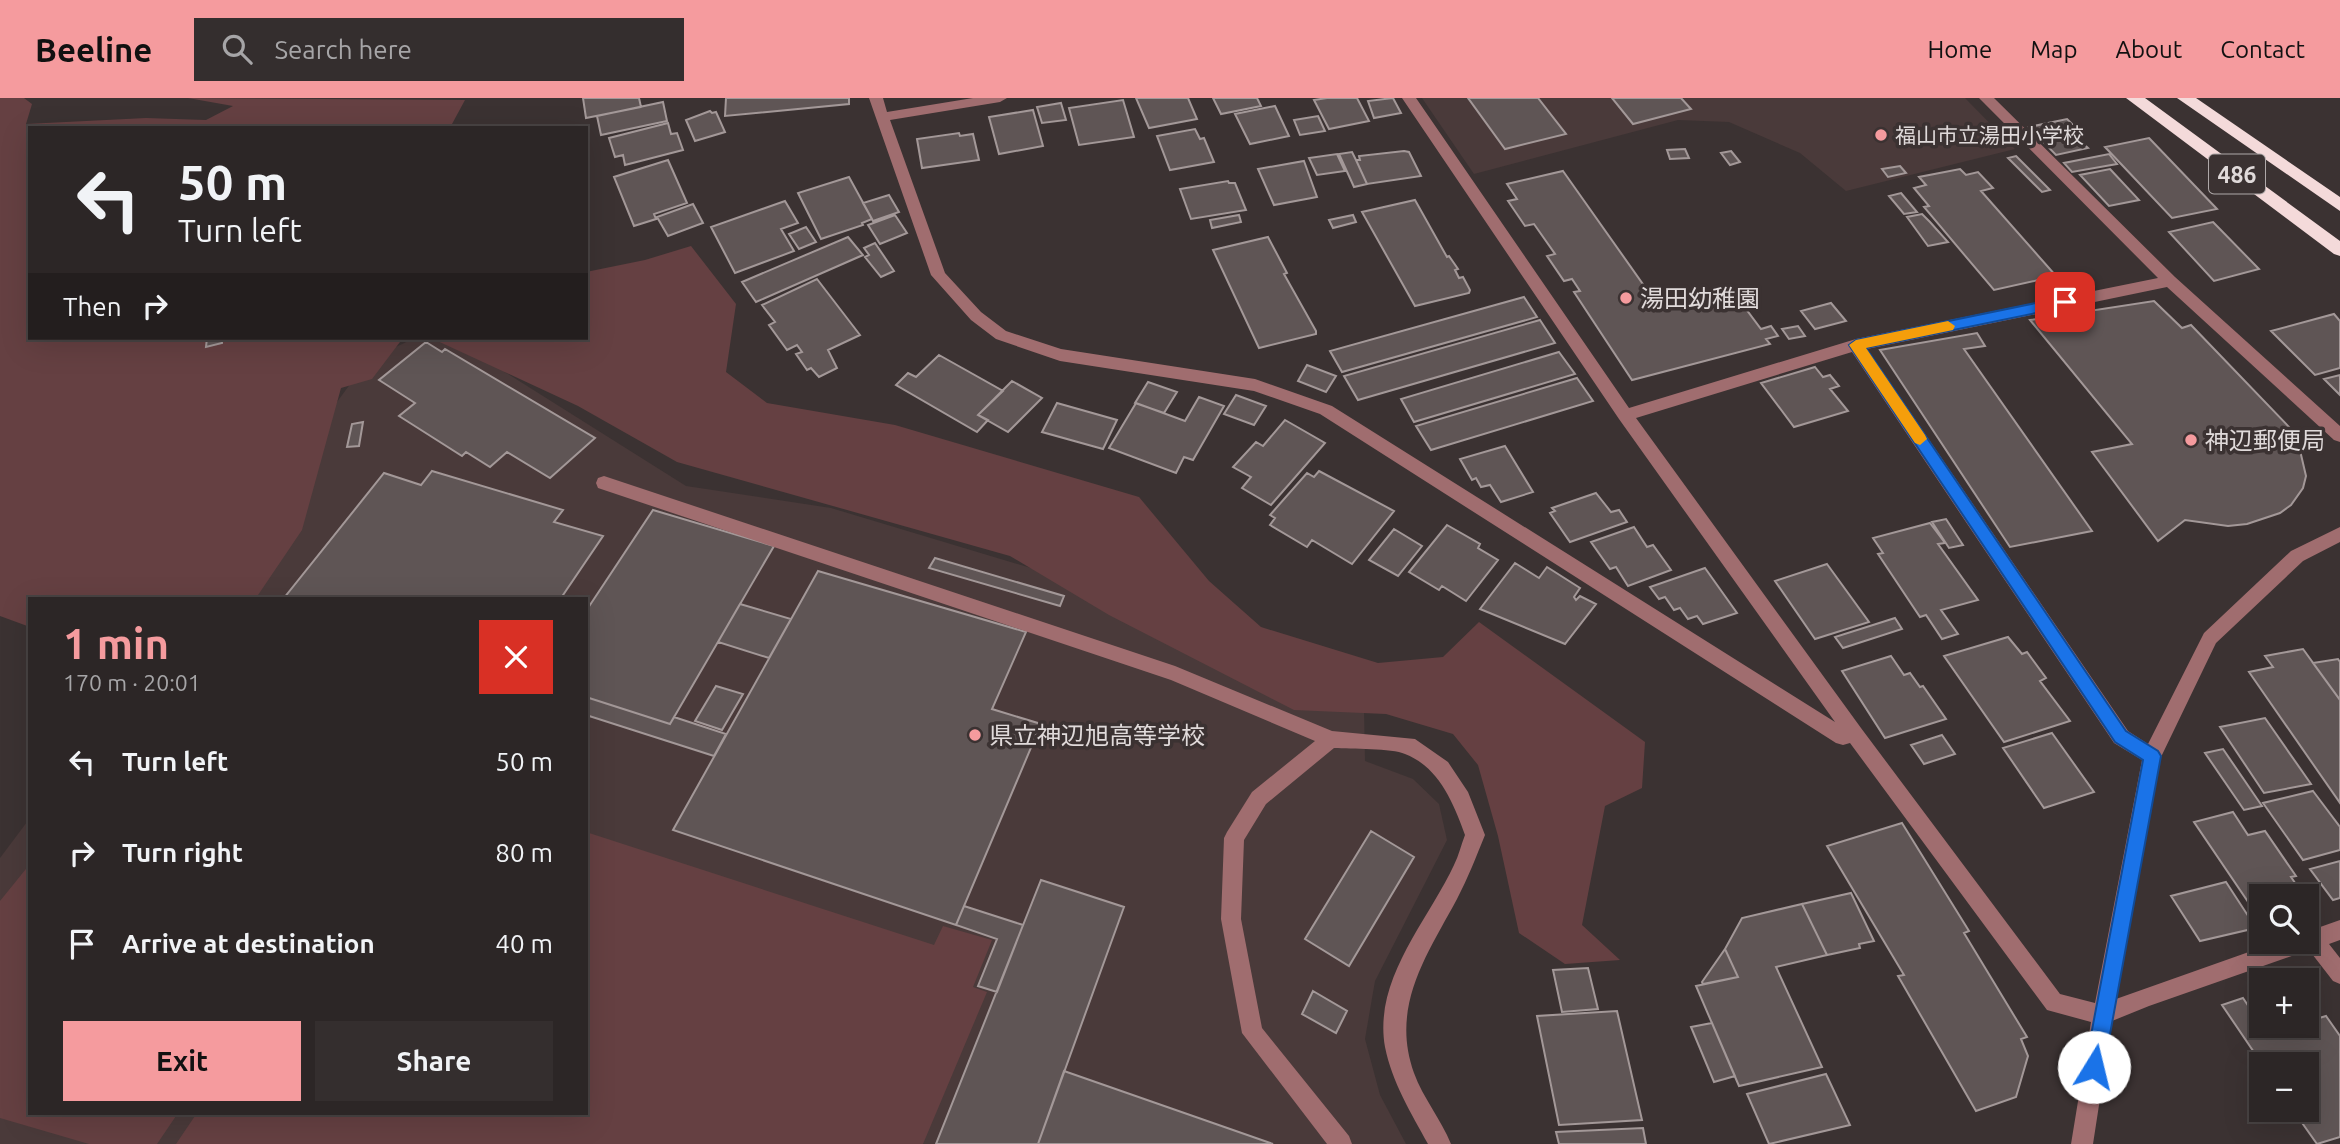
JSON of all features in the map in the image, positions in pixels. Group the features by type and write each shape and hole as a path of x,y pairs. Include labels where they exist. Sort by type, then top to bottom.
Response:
{"highway":[{"name":"486","path":"2134,98 2340,250"},
{"name":"486","path":"2185,98 2340,205"}],"street":[{"path":"876,98 938,275 976,316 1001,335 1060,355 1255,385 1326,410 1843,737 1854,734"},
{"path":"882,117 1000,98"},
{"path":"1409,98 1625,415 1854,734 2054,1003 2103,1015 2147,996 2269,954"},
{"path":"1986,98 2170,281 2340,436"},
{"path":"1625,415 1856,345 2170,281"},
{"path":"1856,345 2120,737 2152,756"},
{"path":"604,483 1175,674 1331,739 1408,745 1441,768 1461,798 1475,835 1462,869 1421,939 1399,986 1394,1031 1402,1072 1440,1144"},
{"path":"2082,1144 2103,1015 2152,756 2210,638 2297,556 2340,534"},
{"path":"1331,739 1259,798 1234,838 1231,919 1252,1033 1341,1144"},
{"path":"2319,937 2340,930"},
{"path":"2319,947 2340,974"}],"shaded area":[{"path":"0,98 24,98 32,104 26,124 146,118 206,120 233,106 188,98 465,100 452,124 456,126 28,126 28,340 401,340 372,379 341,388 302,530 257,597 28,597 28,626 0,616"},
{"name":"福山市立湯田小学校","path":"1422,98 1965,98 2015,149 1846,191 1800,153 1729,122 1678,120 1474,174"},
{"path":"691,246 736,304 726,372 767,403 895,425 1139,497 1209,581 1261,627 1378,663 1443,657 1479,622 1645,742 1642,788 1605,806 1582,925 1620,960 1565,964 1519,933 1498,836 1478,765 1453,734 1386,714 1294,710 1109,615 1010,556 677,462 578,406 435,340 588,340 588,272 645,260"},
{"name":"県立神辺旭高等学校","path":"411,340 454,340 686,486 831,508 1074,581 1364,709 1365,761 1413,779 1439,804 1447,840 1375,981 1365,1039 1380,1095 1406,1144 0,1144 0,858 28,821 28,1115 588,1115 588,597 193,597 368,360"},
{"path":"588,833 934,945 943,926 992,940 973,987 987,992 923,1144 176,1144 196,1115 588,1115"},
{"path":"28,866 28,1115 177,1115 157,1144 89,1144 0,1118 0,901"}],"building":[{"path":"583,98 639,98 641,107 586,118"},
{"path":"726,98 849,98 849,104 725,116"},
{"path":"1136,98 1188,98 1197,119 1149,128"},
{"path":"1213,98 1257,98 1261,106 1221,114"},
{"path":"1357,98 1369,121 1329,129 1314,100"},
{"path":"1393,98 1401,113 1374,118 1368,101"},
{"path":"1468,98 1538,98 1566,134 1505,149"},
{"path":"1612,98 1681,98 1691,109 1633,124"},
{"path":"1123,100 1134,137 1079,145 1069,108"},
{"path":"663,102 667,121 601,135 597,116"},
{"path":"1061,103 1066,120 1042,123 1037,107"},
{"path":"1275,106 1289,136 1250,144 1235,114"},
{"path":"1033,110 1043,146 999,154 989,117"},
{"path":"710,111 716,112 725,132 695,141 686,120"},
{"path":"1318,116 1325,131 1300,135 1294,120"},
{"path":"2067,119 2084,136 2077,138 2088,148 2056,155 2029,127"},
{"path":"668,123 671,134 677,133 683,150 625,165 623,155 615,157 609,138"},
{"path":"1195,129 1200,139 1204,138 1214,162 1170,170 1157,136"},
{"path":"959,133 960,136 973,134 979,160 922,168 917,139"},
{"path":"2149,138 2217,209 2172,218 2105,147"},
{"path":"1685,149 1689,158 1670,159 1667,150"},
{"path":"1731,151 1740,162 1730,165 1721,153"},
{"path":"1352,152 1367,184 1354,187 1339,154"},
{"path":"1409,152 1421,176 1367,184 1356,160 1360,160 1359,156"},
{"path":"1337,154 1345,171 1317,175 1309,158"},
{"path":"2109,154 2117,164 2072,172 2064,163"},
{"path":"2016,156 2050,190 2042,192 2008,158"},
{"path":"668,160 687,203 654,214 656,219 634,226 614,177"},
{"path":"1304,161 1317,197 1274,205 1258,169"},
{"path":"1900,166 1906,173 1888,177 1882,169"},
{"path":"1960,169 1966,175 1978,172 1993,188 1981,191 2056,276 1994,290 1924,207 1929,206 1914,188 1926,185 1919,177"},
{"path":"2110,169 2139,200 2109,206 2080,175"},
{"path":"1563,171 1657,304 1731,289 1761,329 1771,326 1778,336 1766,339 1770,344 1632,380 1574,292 1580,291 1572,279 1564,281 1547,256 1555,254 1534,224 1525,226 1508,201 1517,199 1507,184"},
{"path":"849,177 872,219 862,223 863,225 821,239 798,193"},
{"path":"1228,181 1235,183 1246,210 1191,219 1180,189"},
{"path":"1901,193 1917,212 1904,214 1889,196"},
{"path":"889,195 899,212 873,221 863,203"},
{"path":"1415,200 1447,257 1449,256 1458,269 1455,270 1459,278 1463,277 1469,293 1415,306 1362,212"},
{"path":"785,201 798,223 781,229 794,251 735,273 711,227"},
{"path":"693,204 703,223 668,236 657,217"},
{"path":"1922,214 1948,242 1928,246 1907,217"},
{"path":"895,215 907,233 880,244 868,225"},
{"path":"1239,215 1241,222 1212,228 1210,220"},
{"path":"1353,215 1356,222 1333,228 1329,220"},
{"path":"2213,222 2259,269 2214,281 2169,232"},
{"path":"806,227 816,242 799,249 789,234"},
{"path":"848,237 863,255 756,302 742,282"},
{"path":"1268,237 1316,334 1259,348 1213,250"},
{"path":"875,243 894,271 881,277 865,257 869,255 864,248"},
{"path":"817,279 860,335 828,350 837,368 819,377 811,368 807,370 796,354 802,352 797,345 787,350 769,325 775,322 762,305"},
{"path":"1524,297 1537,317 1342,372 1330,351"},
{"path":"2154,301 2182,328 2191,325 2290,428 2299,446 2306,476 2303,488 2291,505 2280,513 2247,524 2228,526 2185,520 2158,541 2092,452 2132,444 2030,320"},
{"path":"1831,303 1846,321 1815,329 1801,311"},
{"path":"2334,314 2340,321 2340,368 2315,375 2271,331"},
{"path":"1540,320 1555,343 1358,400 1344,376"},
{"path":"1798,326 1805,336 1789,339 1782,329"},
{"path":"1977,333 1985,346 1964,349 2092,531 2010,547 1880,350"},
{"path":"207,340 222,340 222,343 206,347"},
{"path":"426,342 442,352 445,349 595,438 550,478 507,452 490,467 466,452 462,456 399,416 415,403 379,380"},
{"path":"1559,352 1575,374 1414,422 1401,399"},
{"path":"939,355 1003,391 978,415 988,420 977,432 896,385 908,373 916,377"},
{"path":"1307,365 1336,376 1326,392 1298,381"},
{"path":"1815,367 1823,377 1830,375 1839,386 1830,389 1848,411 1794,427 1761,383"},
{"path":"2340,375 2340,395 2324,379"},
{"path":"1577,378 1593,401 1431,450 1416,426"},
{"path":"1012,381 1042,398 1008,432 978,415"},
{"path":"1148,382 1177,392 1164,413 1135,403"},
{"path":"1236,395 1266,406 1254,425 1224,414"},
{"path":"1199,397 1224,406 1193,460 1184,457 1176,473 1109,448 1136,403 1185,421"},
{"path":"1057,403 1117,420 1103,449 1042,432"},
{"path":"1285,420 1325,443 1271,505 1242,488 1251,477 1233,467 1256,442 1263,446"},
{"path":"363,422 359,446 347,447 352,424"},
{"path":"1505,446 1533,492 1501,502 1490,485 1481,487 1476,478 1472,480 1460,459"},
{"path":"432,471 563,510 554,522 603,536 562,597 285,597 384,473 421,485"},
{"path":"1319,471 1394,511 1352,564 1312,540 1307,547 1270,525 1275,518 1270,515 1307,473 1314,477"},
{"path":"1596,493 1611,512 1619,510 1627,522 1570,542 1550,513 1555,511 1552,508"},
{"path":"653,510 774,546 670,724 588,698 588,608"},
{"path":"1946,519 1963,545 1949,548 1932,522"},
{"path":"1930,523 1945,543 1938,544 1978,600 1941,610 1958,634 1942,639 1926,615 1920,617 1878,554 1883,553 1873,538"},
{"path":"1447,525 1480,544 1478,548 1498,560 1466,601 1442,586 1439,590 1409,572"},
{"path":"1634,527 1647,547 1653,545 1671,570 1628,586 1616,567 1610,569 1591,542"},
{"path":"1394,529 1422,546 1398,576 1369,560"},
{"path":"935,558 1064,596 1060,606 929,568"},
{"path":"1515,563 1539,578 1547,567 1580,588 1574,597 1576,600 1580,596 1596,604 1565,644 1480,609"},
{"path":"1827,564 1869,622 1815,639 1775,581"},
{"path":"1705,568 1737,613 1703,624 1697,616 1688,619 1680,608 1674,610 1665,597 1659,599 1650,587"},
{"path":"818,571 1026,632 992,709 1041,724 956,925 673,830"},
{"path":"740,604 791,619 769,658 718,642"},
{"path":"1895,618 1902,629 1843,648 1835,637"},
{"path":"2008,637 2022,654 2027,652 2046,678 2040,681 2070,721 2004,742 1944,656"},
{"path":"2303,649 2340,700 2340,803 2249,672 2273,667 2265,656"},
{"path":"1891,656 1904,675 1910,673 1920,687 1923,686 1946,719 1885,738 1842,671"},
{"path":"2338,659 2340,662 2340,700 2313,663"},
{"path":"716,686 743,694 722,730 695,721"},
{"path":"588,698 670,724 674,717 726,734 714,756 588,716"},
{"path":"2265,718 2311,784 2264,793 2220,727"},
{"path":"2052,733 2094,792 2044,808 2003,748"},
{"path":"1942,735 1955,754 1924,764 1911,745"},
{"path":"2223,749 2262,806 2244,810 2205,753"},
{"path":"2313,791 2340,827 2340,850 2303,860 2263,803"},
{"path":"2233,812 2248,835 2265,831 2296,876 2291,877 2296,884 2249,884 2249,903 2194,822"},
{"path":"1902,823 1969,931 1964,933 2027,1037 2021,1039 2028,1056 2016,1097 1976,1111 1898,976 1904,975 1827,846"},
{"path":"1371,831 1414,857 1349,966 1305,939"},
{"path":"2340,861 2340,898 2333,900 2310,869"},
{"path":"1041,880 1124,907 1038,1144 936,1144"},
{"path":"2226,882 2249,917 2249,930 2200,941 2171,896"},
{"path":"1851,893 1874,941 1859,944 1860,948 1827,955 1802,904"},
{"path":"1802,904 1827,955 1776,967 1822,1067 1739,1086 1696,986 1738,977 1725,949 1742,918"},
{"path":"964,906 1023,925 997,992 978,986 997,939 956,925"},
{"path":"1725,949 1738,977 1703,984 1702,982"},
{"path":"1588,968 1598,1009 1562,1012 1553,970"},
{"path":"1313,991 1347,1011 1336,1033 1302,1014"},
{"path":"2243,998 2249,1007 2249,1038 2319,1038 2319,1018 2326,1016 2340,1036 2340,1137 2317,1144 2301,1122 2319,1122 2319,1052 2254,1052 2222,1005"},
{"path":"1617,1011 1642,1120 1559,1125 1537,1016"},
{"path":"1712,1023 1735,1076 1714,1082 1691,1027"},
{"path":"1064,1071 1273,1144 1038,1144"},
{"path":"1826,1074 1850,1125 1769,1144 1747,1094"},
{"path":"1643,1128 1646,1144 1559,1144 1556,1132"}],"slow traffic":[{"path":"1920,439 1856,345 1948,326"}],"place":[{"name":"福山市立湯田小学校","path":"1881,135"},
{"name":"湯田幼稚園","path":"1626,298"},
{"name":"神辺郵便局","path":"2191,440"},
{"name":"県立神辺旭高等学校","path":"975,735"}],"route":[{"path":"2065,302 1856,345 2120,737 2152,756 2094,1067"}]}
